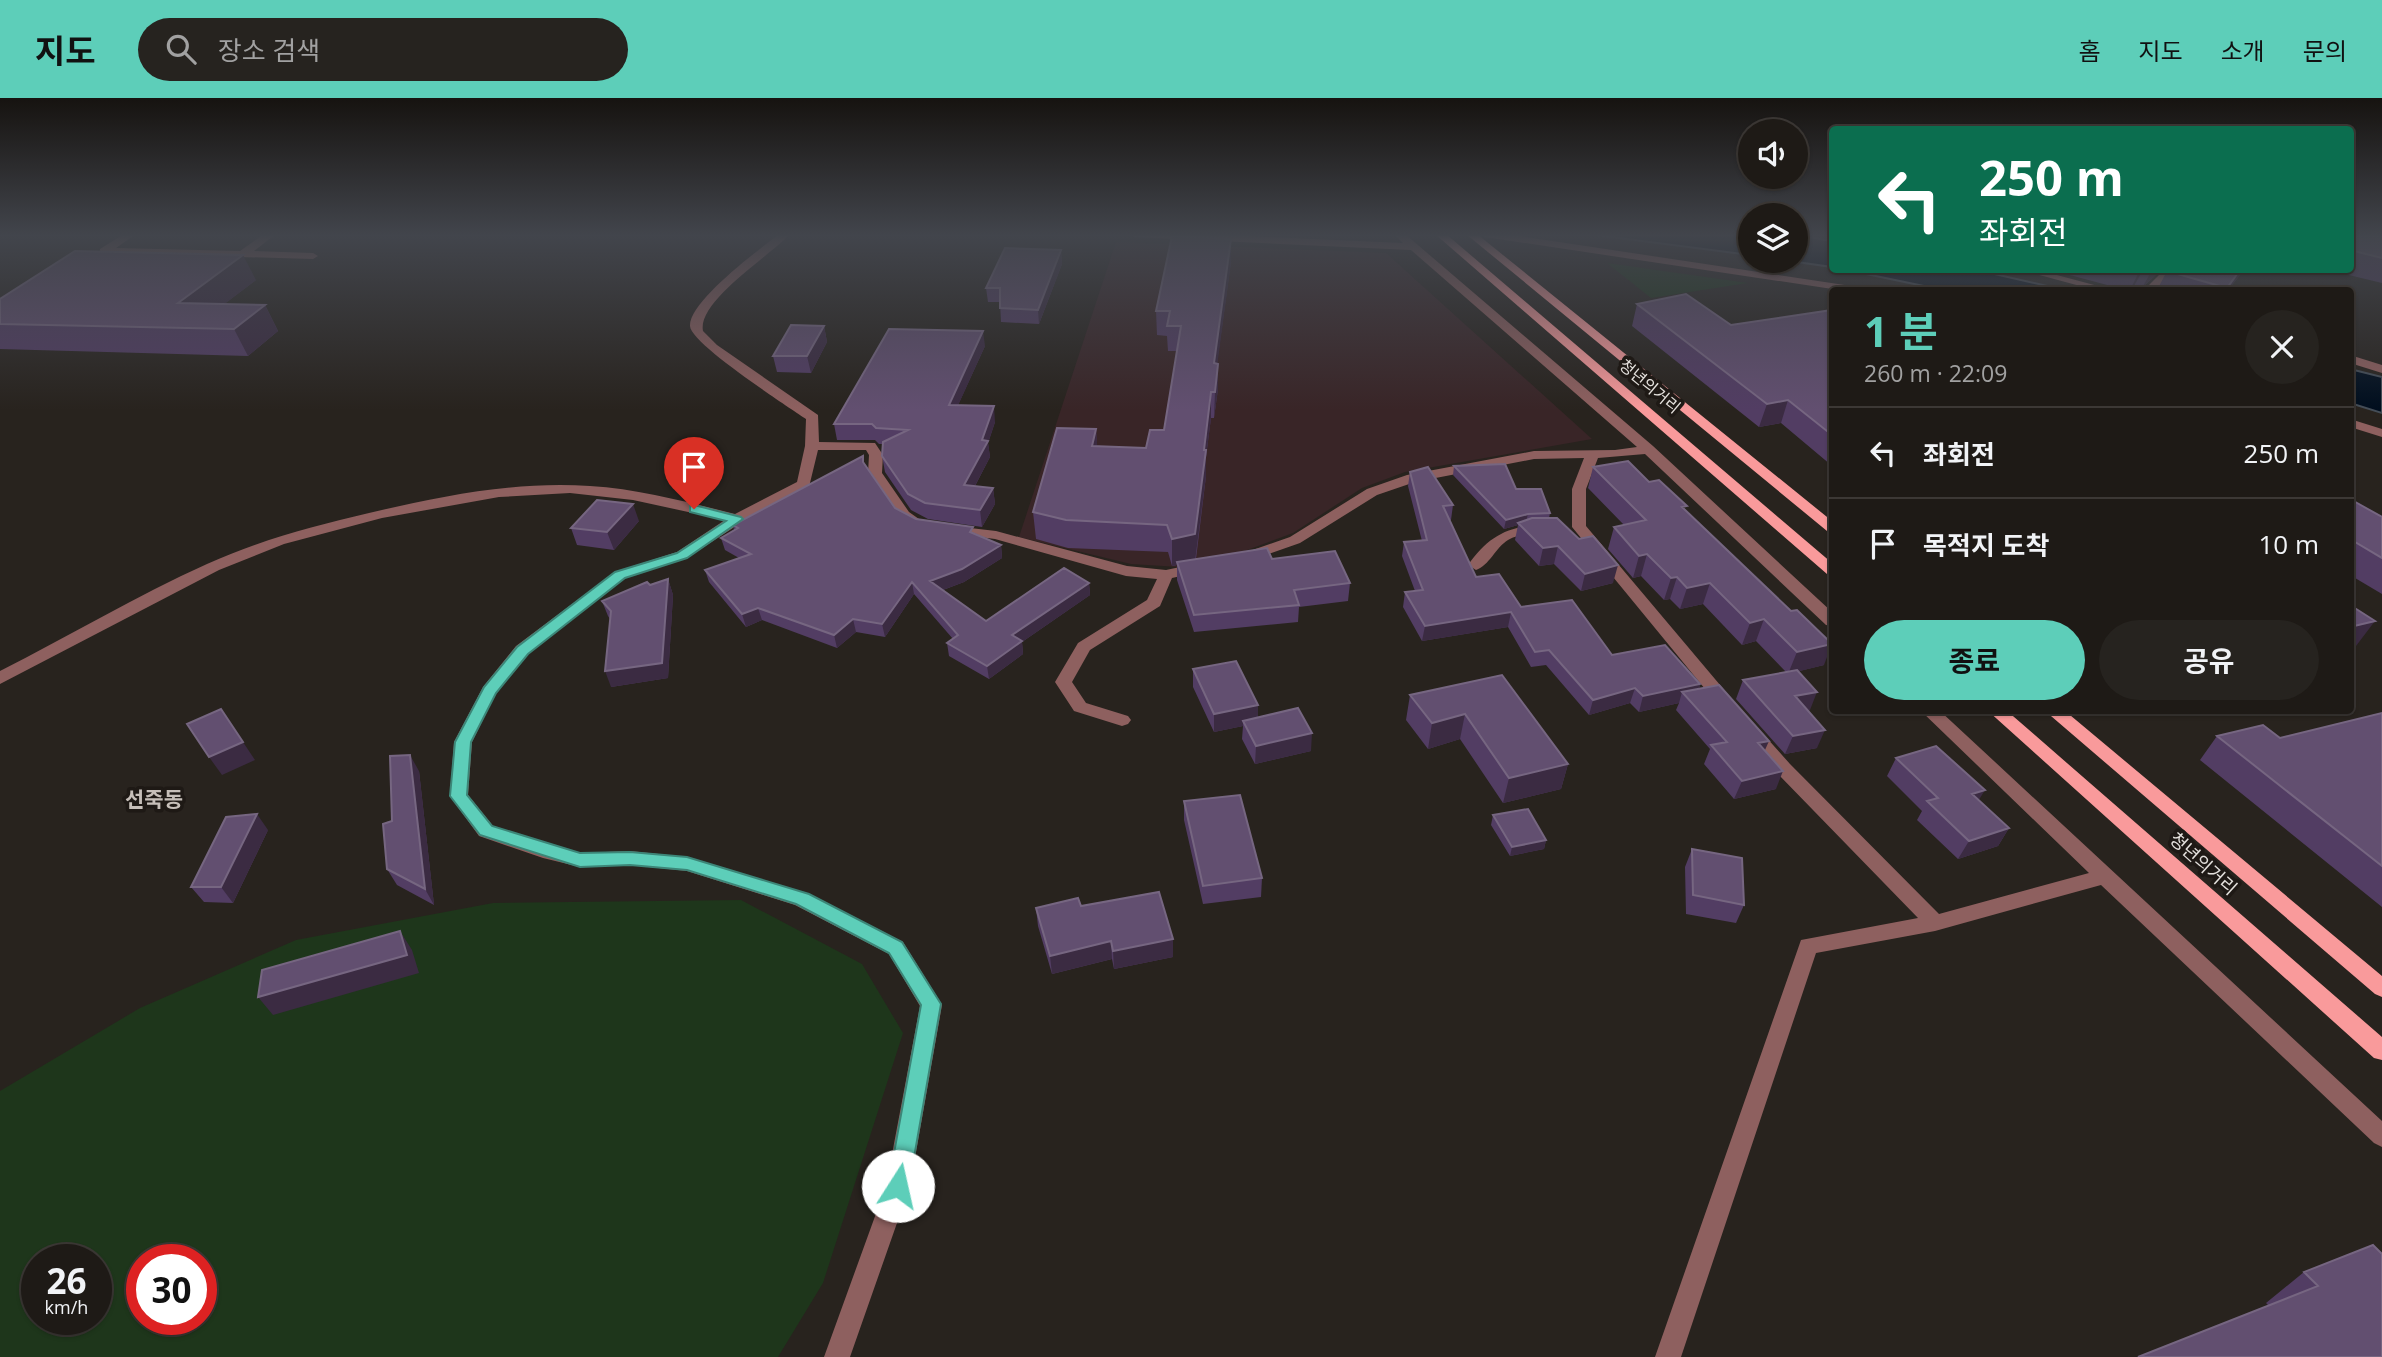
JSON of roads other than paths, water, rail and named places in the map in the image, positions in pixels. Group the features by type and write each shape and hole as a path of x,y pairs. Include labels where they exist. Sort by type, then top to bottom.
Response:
{"main road":[{"name":"청년의거리","path":"1508,293 1829,568"},
{"name":"청년의거리","path":"1543,293 1829,526"},
{"name":"청년의거리","path":"1999,714 2382,1051"},
{"name":"청년의거리","path":"2057,714 2382,988"}],"street":[{"path":"719,293 695,321 697,332 713,348 813,418 812,446 804,484 737,519 682,555 620,575 522,650 489,691 463,742 459,796 486,831 580,860 630,858 687,864 802,899 895,947 931,1004 898,1186 837,1357"},
{"path":"1467,293 1648,449 1829,618"},
{"path":"2354,360 2382,369"},
{"path":"2354,424 2382,433"},
{"path":"812,446 870,446 876,455 876,472 904,515 923,526 996,535 1126,571 1166,575 1220,563 1295,540 1372,492 1412,478 1534,455 1594,454 1648,449"},
{"path":"1566,528 1585,466 1594,454"},
{"path":"0,678 183,581 246,552 322,528 455,498 518,489 572,489 652,498 737,519"},
{"path":"1476,565 1496,539 1526,529 1566,528 1784,769 1935,923"},
{"path":"1122,720 1080,707 1063,682 1084,647 1154,603 1166,575"},
{"path":"1932,714 2382,1136"},
{"path":"1668,1357 1808,946 1935,923 2105,876"}],"water":[{"path":"2354,370 2382,377 2382,413 2354,404"}],"district":[{"name":"선죽동","path":"154,800"}]}
